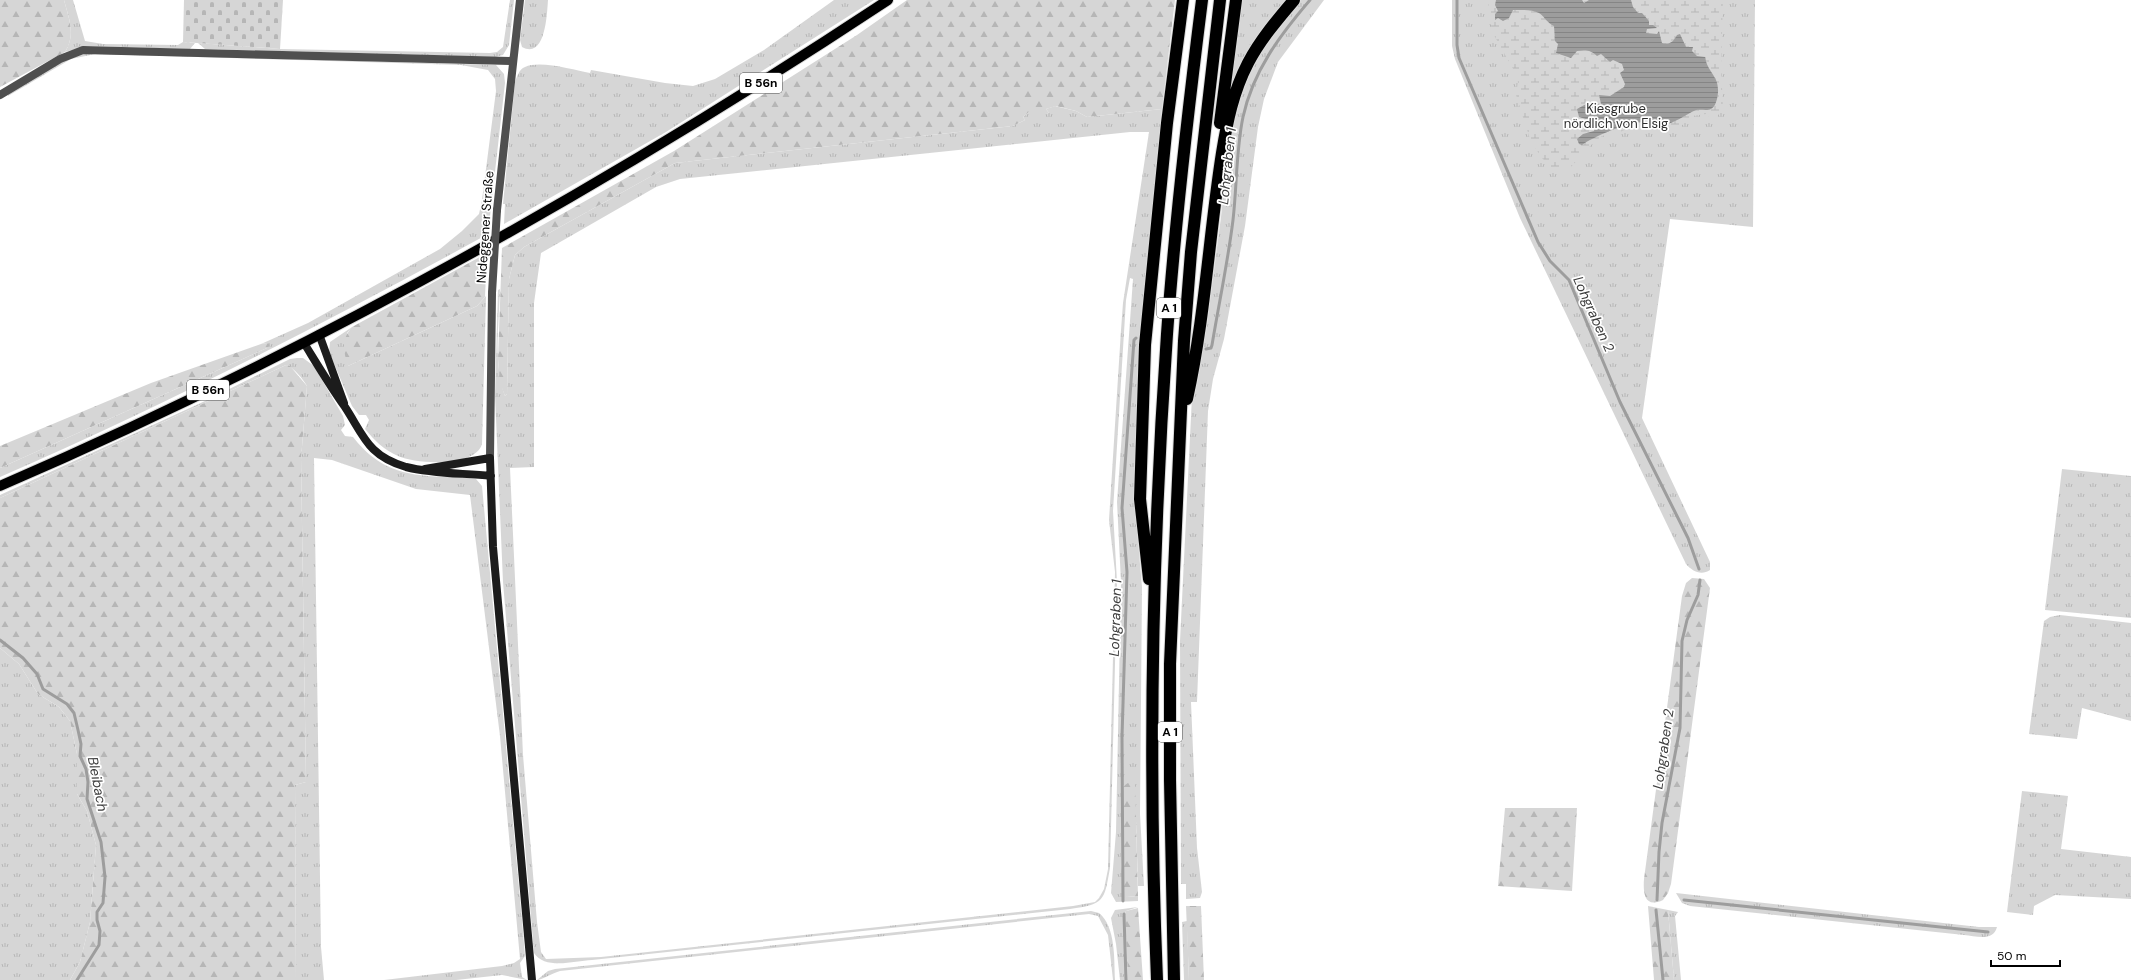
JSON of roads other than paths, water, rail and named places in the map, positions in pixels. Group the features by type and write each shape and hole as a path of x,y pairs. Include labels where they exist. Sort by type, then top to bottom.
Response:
{"highway":[{"path":"1153,618 1140,499 1146,345 1167,122 1183,0"},
{"name":"A 1","path":"1157,980 1154,885 1153,618 1168,326 1187,122 1202,0"},
{"name":"A 1","path":"1174,980 1171,885 1170,664 1184,341 1191,252 1220,0"},
{"path":"1217,178 1217,155 1220,121 1236,0"},
{"path":"1180,432 1199,342 1217,178 1229,114 1242,75 1264,36 1294,0"}],"main road":[{"name":"B 56n","path":"0,486 188,400 304,343 517,227 631,162 760,83 888,0"},
{"path":"319,334 346,409"},
{"path":"304,343 360,434 377,452 399,464 437,472 491,476"},
{"path":"425,469 490,458 493,547 532,980"}],"street":[{"name":"Nideggener Straße","path":"490,458 492,293 497,210 512,61 520,0"},
{"path":"0,96 60,59 83,50 512,61"}],"waterway":[{"name":"Lohgraben 1","path":"1206,349 1211,348 1212,345 1226,266 1233,220 1239,142 1243,117 1248,100 1253,84 1269,54 1278,40 1310,0"},
{"name":"Lohgraben 2","path":"1457,0 1457,45 1459,58 1538,242 1550,261 1569,280 1620,402 1688,538 1699,569"},
{"name":"Lohgraben 1","path":"1123,901 1122,737 1127,572 1122,508 1134,340 1136,338"},
{"name":"Lohgraben 2","path":"1657,900 1662,823 1680,728 1682,641 1687,620 1698,595 1700,580"},
{"name":"Bleibach","path":"0,640 23,658 37,674 43,689 67,704 74,713 78,730 81,744 80,756 86,769 88,782 87,799 101,842 105,877 103,903 97,912 97,920 100,931 99,945 77,980"},
{"path":"1684,900 1988,932"},
{"name":"Lohgraben 2","path":"1656,910 1663,980"},
{"name":"Lohgraben 1","path":"1124,914 1126,980"}],"park label":[{"name":"Kiesgrube nördlich von Elsig","path":"1616,116"}]}
